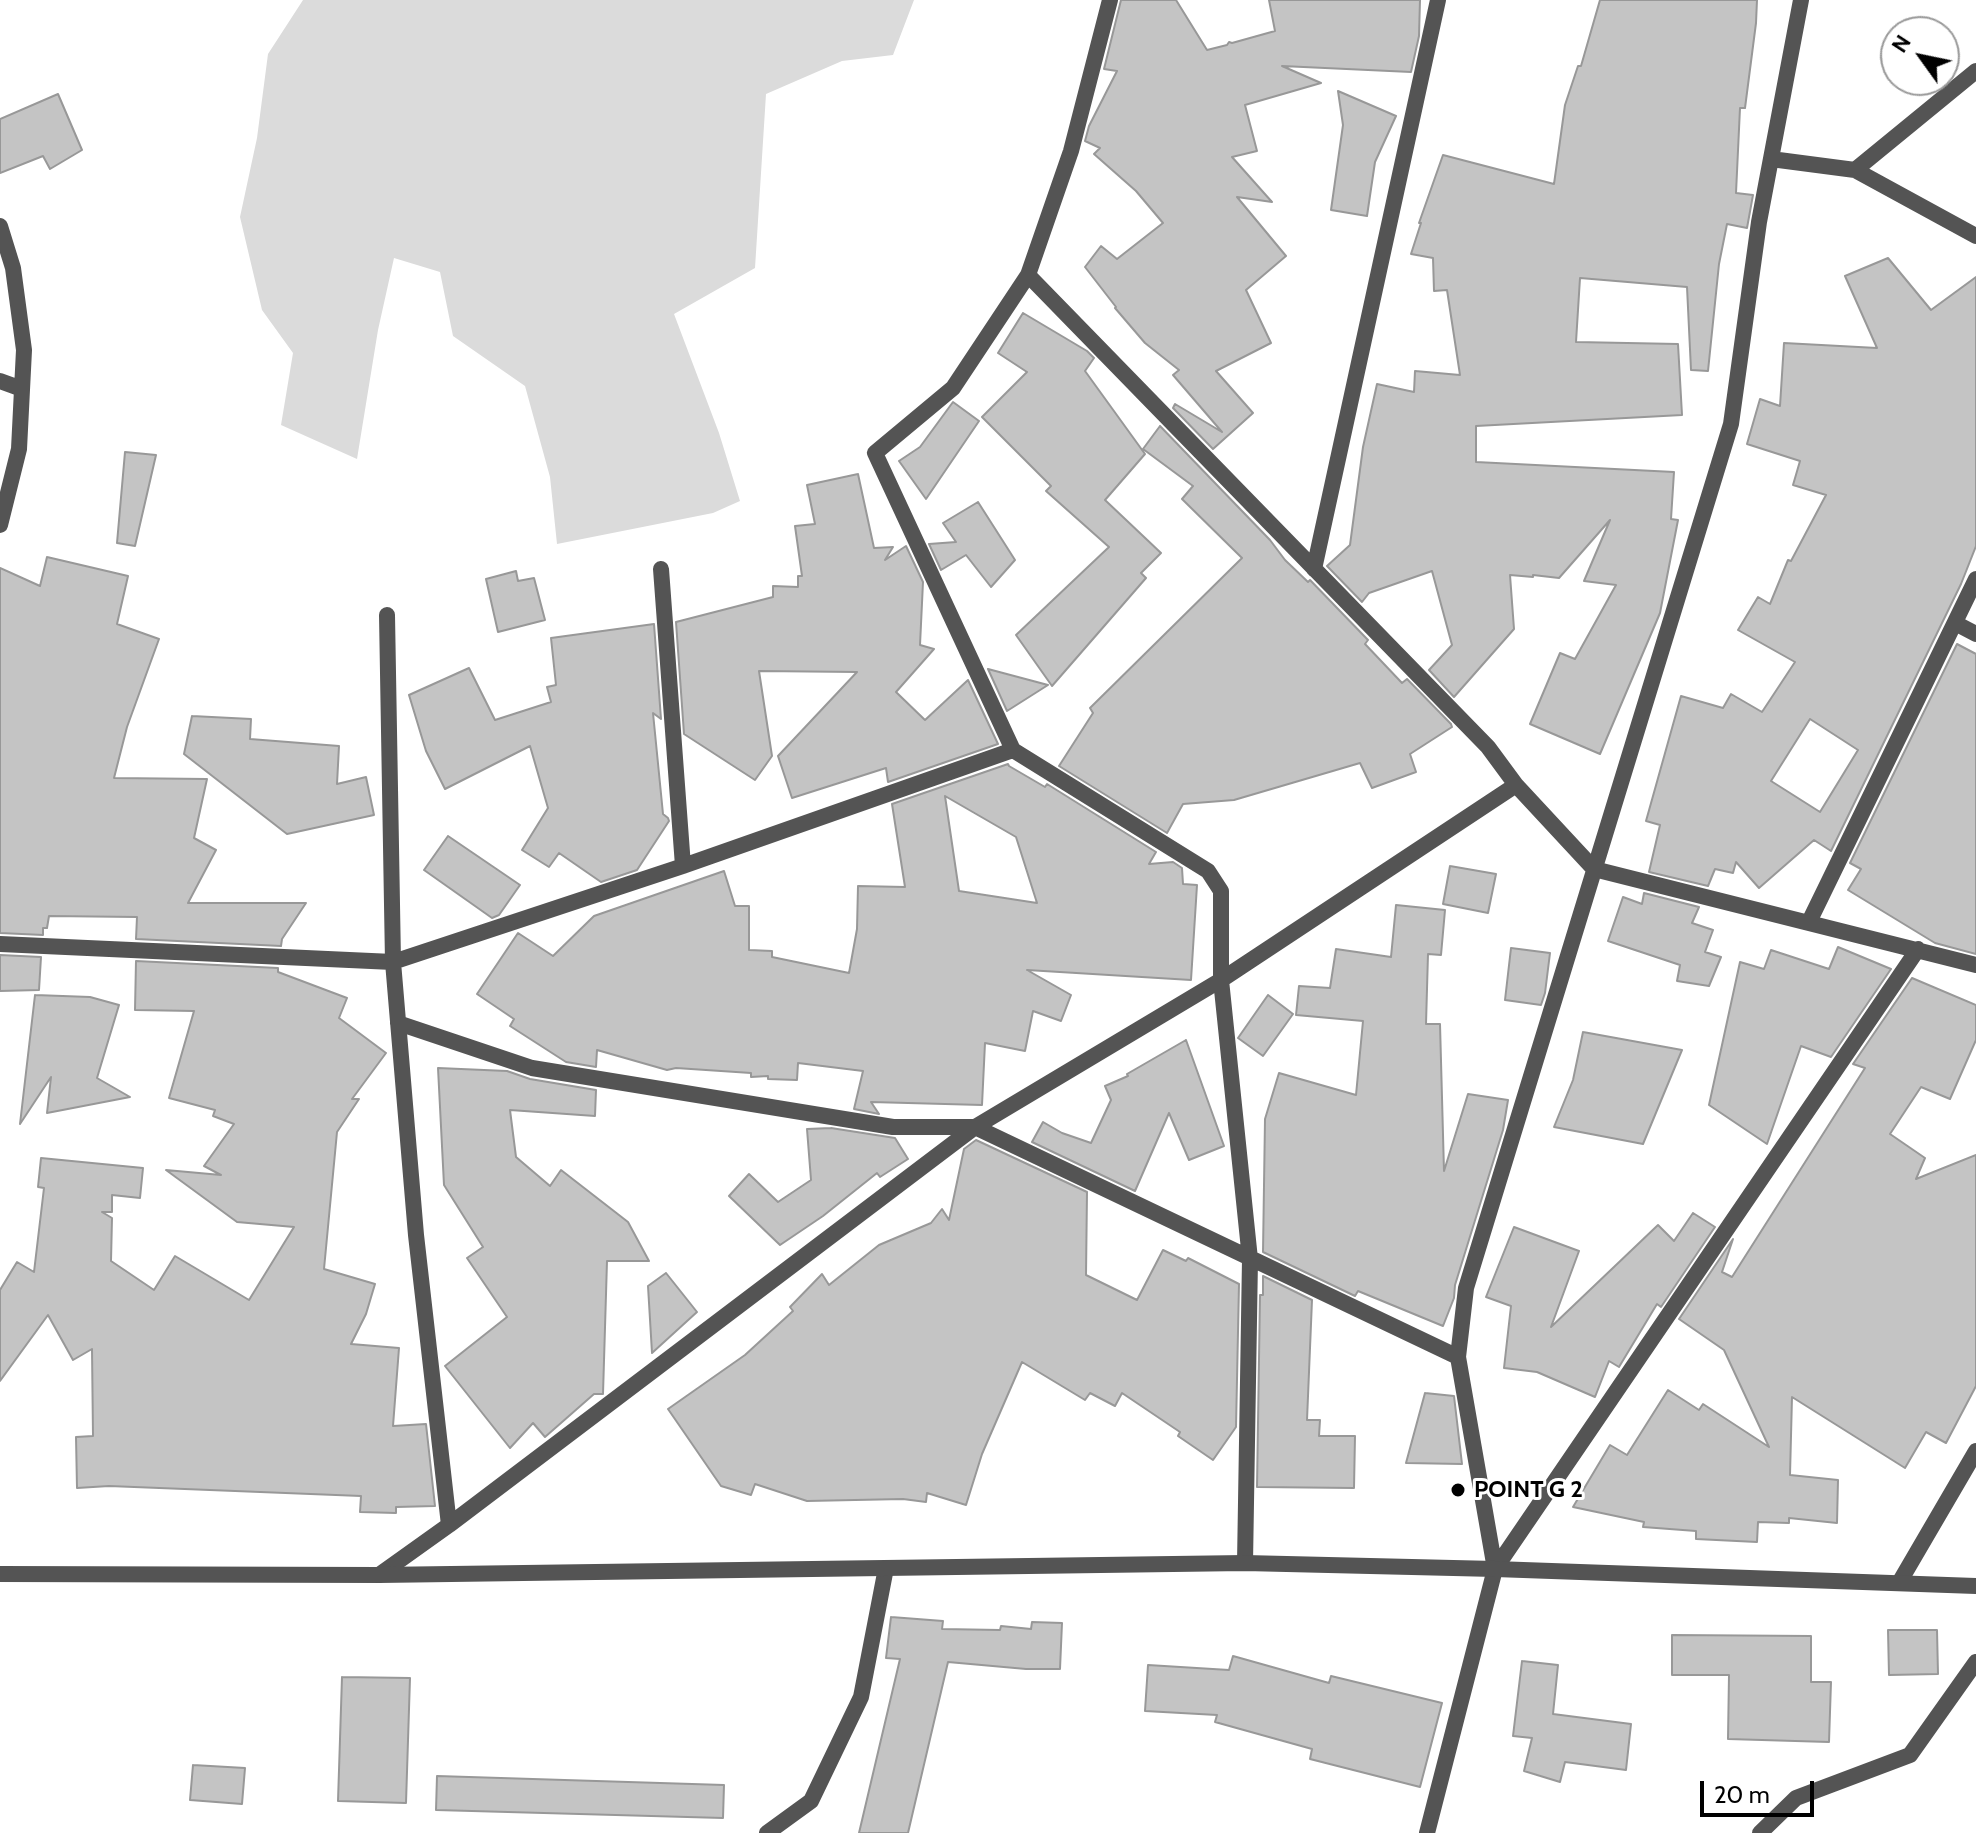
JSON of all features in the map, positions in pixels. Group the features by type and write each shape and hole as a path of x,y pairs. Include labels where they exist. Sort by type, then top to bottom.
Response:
{"street":[{"path":"1110,0 1071,151 1028,275 953,388 875,453 1013,750 1208,871 1221,891 1221,980 1250,1259 1245,1563"},
{"path":"1314,569 1438,0"},
{"path":"1495,1569 1458,1357 1466,1288 1731,424 1759,222 1801,0"},
{"path":"1855,170 1976,71"},
{"path":"1771,159 1855,170 1976,236"},
{"path":"0,226 13,268 24,350 19,449 0,524"},
{"path":"1028,275 1488,747 1516,785 1594,869 1976,965"},
{"path":"0,381 22,389"},
{"path":"661,569 683,866"},
{"path":"1809,922 1976,579"},
{"path":"387,615 393,962 416,1235 449,1525"},
{"path":"1955,623 1976,634"},
{"path":"0,944 393,962 683,866 1013,750"},
{"path":"379,1575 975,1127 1221,980 1516,785"},
{"path":"1427,1833 1495,1569 1918,949"},
{"path":"398,1023 532,1068 893,1127 975,1127 1458,1357"},
{"path":"1899,1583 1976,1451"},
{"path":"0,1574 379,1575 1245,1563 1976,1586"},
{"path":"767,1833 811,1801 861,1697 886,1568"},
{"path":"1760,1833 1796,1798 1910,1755 1976,1662"}],"shaded area":[{"path":"303,0 914,0 893,55 842,61 766,94 755,268 674,314 719,433 740,501 713,513 557,544 550,477 525,386 453,336 440,272 394,258 378,330 357,459 281,425 293,353 262,310 240,217 257,138 268,54"}],"building":[{"path":"1121,0 1176,0 1207,50 1275,31 1269,0 1420,0 1419,36 1411,72 1282,66 1321,83 1245,105 1257,151 1232,157 1272,202 1237,197 1286,256 1246,290 1271,343 1216,371 1253,413 1213,449 1173,408 1175,404 1222,432 1173,375 1179,370 1145,343 1085,267 1101,246 1117,259 1163,223 1136,191 1094,154 1100,148 1085,141 1089,126 1117,71 1104,69"},
{"path":"1600,0 1757,0 1745,108 1740,108 1736,193 1753,195 1747,228 1727,224 1719,264 1708,371 1691,370 1687,287 1580,278 1576,342 1678,344 1682,415 1476,426 1476,462 1674,472 1671,519 1678,520 1660,613 1600,754 1530,724 1560,653 1575,659 1616,585 1584,581 1610,520 1559,578 1510,575 1514,629 1454,697 1429,670 1452,645 1432,571 1369,593 1362,602 1327,566 1350,545 1363,447 1377,384 1414,392 1415,371 1460,375 1447,290 1434,291 1433,258 1411,254 1443,155 1554,184 1565,105 1578,66 1581,66"},
{"path":"1338,91 1396,116 1375,162 1367,216 1331,210 1343,125"},
{"path":"58,94 82,150 50,169 43,156 0,173 0,119"},
{"path":"1888,258 1931,310 1976,277 1976,546 1961,584 1831,851 1814,840 1759,888 1736,862 1733,873 1715,869 1708,886 1649,872 1660,825 1646,821 1681,696 1723,708 1731,694 1762,712 1795,662 1738,630 1758,597 1770,604 1788,560 1791,561 1826,495 1793,485 1800,461 1747,444 1760,399 1780,406 1784,343 1877,348 1845,276","holes":["1810,719 1858,750 1820,812 1771,781"]},
{"path":"1023,313 1094,358 1085,371 1145,454 1105,500 1161,553 1141,573 1146,578 1052,686 1016,635 1109,547 1046,491 1051,486 982,417 1027,372 998,353"},
{"path":"953,402 979,421 926,499 899,461 920,447"},
{"path":"1160,426 1270,540 1285,560 1308,582 1310,580 1368,640 1365,644 1402,683 1407,679 1451,724 1452,727 1410,754 1416,772 1372,788 1360,763 1234,800 1183,804 1167,833 1059,766 1093,713 1090,708 1242,558 1182,499 1193,486 1143,449"},
{"path":"125,452 156,455 135,546 117,543"},
{"path":"858,474 874,548 893,547 885,560 906,546 923,582 920,645 934,649 896,692 925,720 968,680 998,744 888,782 886,768 792,798 778,756 857,672 759,671 772,756 755,780 684,734 676,622 773,597 773,586 798,587 798,576 802,576 795,526 815,524 807,485"},
{"path":"978,502 1015,560 991,587 966,555 941,570 929,544 956,542 943,523"},
{"path":"47,557 128,576 117,624 159,639 127,727 114,778 207,779 194,838 216,850 188,903 306,903 282,939 281,946 136,939 137,917 49,916 43,935 0,933 0,568 40,586"},
{"path":"516,571 518,581 534,578 545,620 498,632 486,579"},
{"path":"654,624 661,719 653,713 663,814 669,821 637,870 601,882 559,853 549,867 522,850 548,808 530,746 445,789 426,751 409,695 469,668 495,720 551,702 547,687 556,685 551,638"},
{"path":"1957,644 1976,654 1976,954 1935,943 1848,890 1861,869 1850,863"},
{"path":"988,669 1048,685 1007,711"},
{"path":"192,716 251,719 250,739 339,746 337,784 366,777 374,815 287,834 184,754"},
{"path":"1008,764 1045,787 1047,784 1156,852 1149,864 1173,862 1182,868 1183,884 1197,885 1191,980 1027,970 1071,995 1061,1021 1033,1011 1025,1051 985,1043 982,1105 871,1102 879,1114 854,1109 863,1071 798,1063 797,1080 768,1079 768,1076 751,1077 751,1073 667,1070 597,1050 596,1067 566,1062 510,1026 514,1019 477,994 518,933 553,956 594,916 724,871 735,906 749,906 749,950 772,951 772,957 849,973 857,929 858,886 905,887 892,804","holes":["945,796 1016,837 1037,903 959,891"]},
{"path":"448,836 520,885 499,915 492,918 424,870"},
{"path":"1450,866 1496,874 1488,913 1443,904"},
{"path":"1644,893 1699,907 1692,923 1713,930 1705,952 1721,957 1709,986 1677,981 1680,965 1608,941 1623,897 1642,904"},
{"path":"1396,905 1445,910 1441,955 1428,954 1426,1024 1440,1024 1444,1171 1468,1094 1508,1100 1503,1130 1443,1326 1358,1291 1355,1296 1263,1252 1265,1119 1279,1073 1356,1095 1363,1021 1296,1015 1299,986 1330,988 1336,949 1391,957"},
{"path":"1838,947 1891,969 1831,1057 1801,1046 1767,1144 1709,1105 1740,962 1764,969 1771,950 1829,969"},
{"path":"1511,948 1550,953 1541,1005 1505,1000"},
{"path":"0,955 41,957 39,990 0,991"},
{"path":"136,961 278,968 278,972 347,998 339,1018 386,1053 352,1099 359,1099 337,1132 324,1269 375,1284 366,1314 351,1344 399,1348 393,1426 426,1424 435,1506 396,1507 396,1513 360,1512 361,1496 109,1486 77,1488 76,1437 93,1436 92,1349 73,1360 48,1315 0,1381 0,1290 17,1262 34,1272 44,1188 38,1187 41,1158 143,1168 140,1198 112,1195 112,1212 102,1212 112,1218 111,1261 154,1290 175,1256 249,1300 294,1227 237,1222 166,1170 221,1175 204,1166 234,1124 213,1116 215,1110 169,1098 194,1011 135,1010"},
{"path":"1912,978 1976,1005 1976,1040 1950,1099 1921,1087 1890,1134 1925,1158 1916,1179 1976,1155 1976,1386 1946,1443 1926,1432 1905,1468 1792,1397 1790,1475 1838,1480 1837,1523 1789,1518 1789,1523 1758,1522 1757,1542 1696,1539 1696,1531 1643,1527 1644,1522 1573,1507 1610,1445 1627,1455 1668,1390 1699,1410 1703,1404 1769,1447 1724,1350 1679,1319 1733,1239 1722,1272 1732,1277 1865,1068 1853,1064"},
{"path":"35,995 90,997 119,1005 97,1078 130,1097 47,1113 51,1077 20,1124"},
{"path":"1268,995 1293,1014 1263,1056 1238,1038"},
{"path":"1583,1032 1682,1050 1643,1144 1554,1127 1573,1080"},
{"path":"1186,1040 1224,1146 1189,1160 1169,1113 1135,1191 1032,1142 1043,1122 1062,1133 1091,1143 1111,1100 1105,1086 1128,1076"},
{"path":"438,1068 507,1071 530,1079 596,1090 595,1116 510,1110 516,1157 550,1186 561,1170 628,1222 649,1261 607,1261 603,1394 594,1394 545,1437 533,1423 510,1448 445,1366 507,1317 467,1258 483,1247 444,1185"},
{"path":"831,1128 895,1138 908,1159 880,1177 877,1173 780,1245 729,1196 749,1174 778,1202 811,1180 807,1129"},
{"path":"976,1140 1087,1192 1086,1275 1137,1300 1163,1250 1186,1261 1188,1258 1239,1284 1236,1427 1213,1460 1178,1436 1180,1432 1122,1393 1115,1406 1090,1393 1085,1400 1022,1362 982,1454 966,1505 927,1493 926,1502 903,1499 807,1501 755,1484 751,1495 721,1486 668,1409 745,1355 793,1311 790,1307 822,1274 829,1285 879,1245 931,1223 942,1209 949,1220 964,1149"},
{"path":"1693,1213 1715,1227 1661,1307 1657,1304 1619,1367 1609,1361 1595,1397 1537,1372 1504,1368 1511,1306 1486,1297 1514,1227 1579,1251 1551,1327 1658,1225 1674,1241"},
{"path":"666,1273 697,1312 652,1353 648,1286"},
{"path":"1263,1276 1312,1300 1307,1420 1320,1420 1319,1436 1355,1436 1354,1488 1257,1487 1260,1295 1263,1295"},
{"path":"1425,1393 1454,1396 1462,1464 1406,1463"},
{"path":"891,1617 943,1621 942,1629 1000,1630 1001,1626 1031,1629 1032,1622 1062,1623 1060,1669 948,1662 908,1833 859,1833 900,1659 886,1658"},
{"path":"1888,1630 1937,1630 1938,1674 1889,1675"},
{"path":"1672,1635 1811,1636 1811,1682 1831,1682 1829,1742 1728,1739 1729,1675 1672,1675"},
{"path":"1233,1656 1329,1683 1331,1676 1442,1703 1420,1787 1310,1759 1312,1749 1215,1722 1217,1715 1145,1711 1148,1665 1229,1670"},
{"path":"1522,1661 1558,1665 1553,1714 1631,1724 1626,1770 1565,1762 1560,1782 1524,1771 1532,1738 1513,1736"},
{"path":"342,1677 410,1678 406,1803 338,1801"},
{"path":"193,1765 245,1768 242,1804 190,1800"},
{"path":"437,1776 724,1785 723,1818 436,1810"}],"place":[{"name":"POINT G 2","path":"1458,1490"}]}
